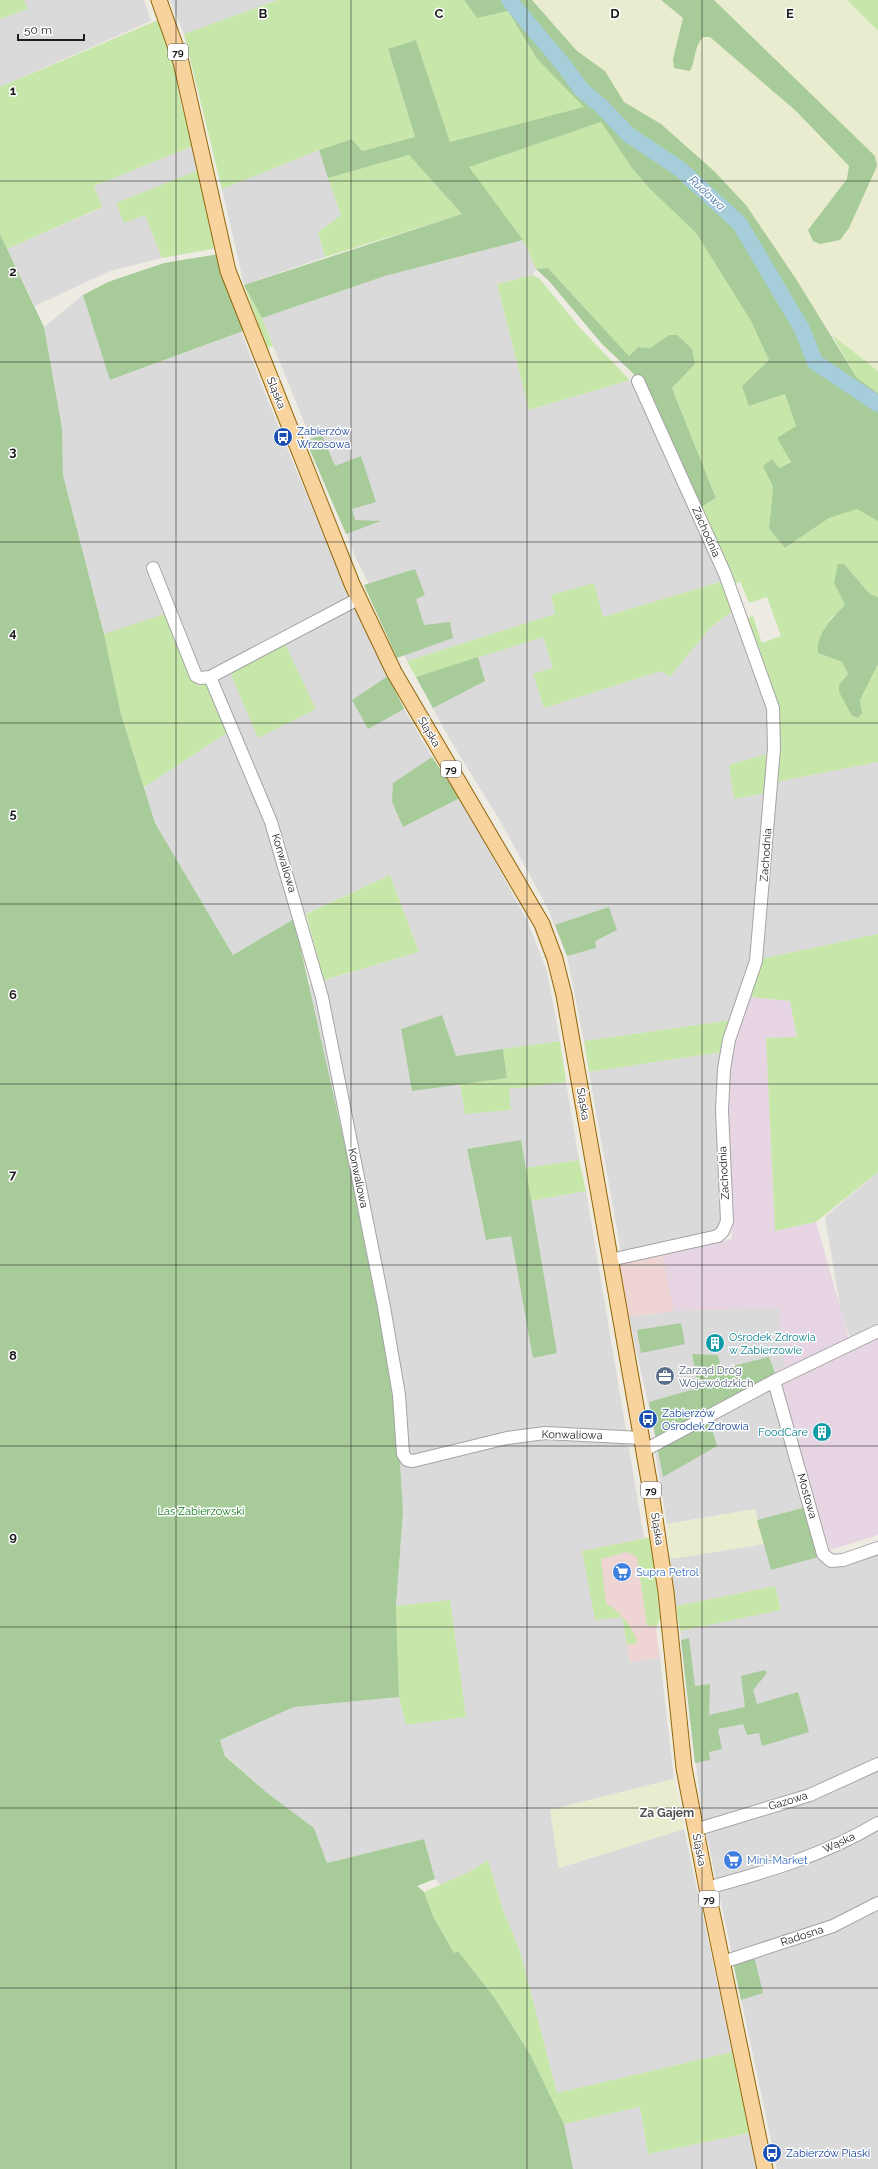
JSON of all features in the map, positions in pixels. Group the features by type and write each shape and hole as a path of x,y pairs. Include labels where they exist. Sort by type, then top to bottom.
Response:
{"main road":[{"name":"Śląska","path":"159,0 174,39 228,271 358,599 394,672 542,924 555,960 564,995 651,1492 666,1592 684,1768 695,1830 765,2169"}],"street":[{"name":"Zachodnia","path":"610,1260 718,1236 725,1228 727,1221 722,1110 724,1069 729,1040 756,962 774,748 773,708 725,574 638,381"},
{"path":"153,568 196,676 200,678 210,677 358,599"},
{"name":"Konwaliowa","path":"210,677 272,822 322,997 384,1307 399,1395 403,1454 407,1460 418,1460 508,1438 545,1433 642,1445"},
{"path":"642,1445 878,1331"},
{"name":"Mostowa","path":"774,1381 823,1554 831,1561 878,1548"},
{"name":"Gazowa","path":"695,1830 810,1795 878,1764"},
{"name":"Wąska","path":"707,1888 789,1865 846,1840 878,1823"},
{"name":"Radosna","path":"722,1962 833,1926 878,1903"}],"shaded area":[{"path":"24,0 144,0 151,21 0,87 0,19 27,9"},
{"path":"170,0 278,0 184,34"},
{"path":"193,146 199,170 145,214 162,258 110,271 35,306 7,249 101,208 94,186"},
{"path":"319,150 341,215 318,232 325,257 244,285 222,189"},
{"path":"523,240 536,269 533,275 497,284 530,410 630,380 639,389 723,581 603,617 593,584 551,595 555,614 407,661 355,556 306,427 262,318 385,276"},
{"path":"83,295 111,380 241,332 288,451 354,605 404,709 432,757 393,783 403,827 460,798 527,920 547,971 560,1041 456,1056 442,1015 401,1029 412,1090 460,1083 465,1114 509,1089 566,1082 579,1160 525,1168 521,1140 467,1150 486,1240 535,1232 530,1201 586,1191 644,1538 583,1551 622,1617 630,1662 660,1658 674,1779 550,1810 559,1868 684,1829 732,2052 557,2093 520,1951 503,1910 488,1860 469,1872 441,1885 435,1879 424,1839 327,1863 314,1828 266,1792 225,1755 220,1740 294,1707 399,1697 406,1725 466,1717 450,1601 396,1606 403,1512 396,1398 368,1248 309,985 419,952 390,875 294,919 233,955 155,823 144,787 234,728 211,679 197,686 168,614 104,634 63,475 62,428 44,327"},
{"path":"735,609 769,708 770,753 735,799 766,793 776,782 878,762 878,934 761,959 732,1020 584,1041 567,956 547,907 502,824 449,738 416,677 543,637 553,668 534,674 544,708 661,671 670,677 710,628"},
{"path":"750,997 790,1001 797,1038 766,1038 775,1231 816,1222 851,1346 878,1335 878,1535 830,1550 774,1370 785,1367 779,1308 674,1311 662,1254 732,1239 725,1114 731,1047"},
{"path":"722,1052 723,1228 621,1252 589,1072"},
{"path":"878,1172 878,1323 850,1337 841,1312 825,1217"},
{"path":"662,1254 674,1311 629,1317 618,1263"},
{"path":"779,1308 785,1368 774,1370 775,1373 655,1436 629,1317 674,1311"},
{"path":"772,1389 806,1507 757,1520 755,1509 667,1524 655,1451"},
{"path":"644,1538 660,1658 630,1662 622,1617 595,1620 582,1551"},
{"path":"764,1544 771,1570 819,1557 878,1551 878,2169 777,2169 702,1813 680,1631 781,1609 775,1586 676,1606 670,1559"},
{"path":"640,2107 648,2154 749,2133 757,2169 573,2169 564,2124"}],"green space":[{"path":"0,0 24,0 28,9 0,19"},
{"path":"278,0 464,0 477,18 508,11 537,59 585,107 450,142 416,40 388,50 415,137 362,151 352,139 319,150 222,189 184,34"},
{"path":"464,0 532,0 577,51 605,71 624,102 661,124 714,171 746,205 796,279 857,378 878,393 878,521 857,509 829,518 785,548 769,529 773,487 763,466 772,459 779,468 791,462 777,438 796,426 785,394 749,406 742,386 769,360 751,321 696,233 649,188 632,168 601,122 469,167 523,240 385,276 262,318 244,285 462,214 409,155 328,178 319,150 352,139 362,151 415,137 388,49 416,40 450,142 584,107 537,59 508,11 477,18"},
{"path":"532,0 847,0 878,31 878,371 832,335 746,205 661,124 624,102 605,71 577,51"},
{"path":"661,0 714,0 875,156 877,166 849,228 840,240 820,244 813,241 808,230 847,179 849,166 796,111 710,37 703,37 700,41 696,49 694,61 690,71 674,68 673,59 683,18"},
{"path":"847,0 878,0 878,31"},
{"path":"158,20 173,61 181,104 193,146 94,186 102,207 7,249 0,234 0,87"},
{"path":"601,122 632,168 649,188 696,233 751,321 769,360 742,386 750,406 785,394 796,426 791,461 779,468 763,466 773,487 769,529 785,548 829,518 857,508 878,521 878,597 870,594 844,564 834,583 845,605 831,618 818,653 842,662 848,674 839,685 862,713 860,700 878,664 878,762 776,782 777,706 744,619 753,616 762,643 781,636 767,597 749,603 740,581 734,585 701,507 716,498 672,388 695,364 669,335 650,348 638,347 629,356 548,268 536,269 523,240 468,167"},
{"path":"409,155 462,214 325,257 318,232 341,215 328,178"},
{"path":"199,170 217,248 162,258 145,215 124,223 116,203"},
{"name":"Las Zabierzowski","path":"0,234 44,327 62,428 63,475 104,634 121,714 155,823 233,955 294,919 368,1248 396,1398 403,1512 396,1606 399,1697 294,1707 220,1740 225,1756 266,1792 314,1828 327,1863 424,1839 435,1879 417,1886 424,1892 433,1916 454,1953 458,1951 494,1997 530,2054 564,2124 573,2169 0,2169"},
{"path":"219,254 246,330 110,380 83,295 108,282 164,263"},
{"path":"548,268 629,356 638,347 650,348 669,335 677,335 692,349 695,364 672,388 716,498 701,507 639,379 602,344 549,281 536,269"},
{"path":"533,275 540,279 580,328 630,380 529,410 497,284"},
{"path":"244,285 262,318 273,346 267,348"},
{"path":"832,335 878,371 878,393 857,378"},
{"path":"322,435 335,466 361,456 376,502 352,509 355,520 381,521 346,534 306,441"},
{"path":"838,564 844,564 870,594 878,597 878,664 860,700 862,713 858,718 852,716 839,692 839,685 848,674 842,662 818,653 819,640 822,633 826,626 845,605 834,583"},
{"path":"415,569 425,595 416,599 424,625 450,622 453,638 397,658 364,585"},
{"path":"723,581 735,609 710,628 670,677 661,671 544,708 533,674 553,668 543,637 416,677 407,661 555,614 551,595 594,583 603,617"},
{"path":"168,613 197,686 211,679 230,731 144,787 121,714 104,634"},
{"path":"284,642 316,709 258,738 229,670"},
{"path":"478,657 485,681 433,708 416,677"},
{"path":"388,676 404,709 368,729 352,700"},
{"path":"770,753 766,793 734,799 729,765"},
{"path":"432,757 460,798 403,827 392,802 393,783"},
{"path":"390,875 419,952 324,980 306,914"},
{"path":"609,907 617,930 595,941 596,948 567,956 555,925"},
{"path":"878,934 878,1172 816,1222 775,1231 766,1038 797,1037 790,1001 750,997 761,959"},
{"path":"442,1015 456,1056 503,1049 507,1078 412,1091 401,1029"},
{"path":"732,1020 722,1052 589,1072 584,1041"},
{"path":"560,1041 566,1082 509,1089 511,1110 465,1114 460,1083 507,1078 503,1049"},
{"path":"521,1140 557,1353 533,1358 511,1236 486,1240 467,1149"},
{"path":"579,1160 586,1191 530,1201 525,1168"},
{"path":"681,1323 685,1344 641,1353 637,1330"},
{"path":"692,1354 718,1355 721,1369 769,1357 775,1373 707,1412 717,1446 663,1477 649,1402 698,1388"},
{"path":"806,1507 819,1557 771,1570 757,1520"},
{"path":"755,1509 764,1544 670,1559 667,1524"},
{"path":"651,1537 660,1617 657,1626 647,1626 637,1557 627,1552 601,1559 606,1603 622,1617 595,1620 582,1551"},
{"path":"775,1586 781,1610 680,1631 676,1606"},
{"path":"450,1600 466,1717 406,1725 399,1697 396,1606"},
{"path":"622,1617 631,1628 637,1643 627,1645"},
{"path":"689,1638 695,1686 710,1684 709,1715 745,1707 741,1676 765,1670 767,1673 753,1690 757,1704 798,1692 809,1732 762,1746 759,1733 747,1735 743,1724 718,1729 722,1749 709,1752 710,1760 695,1763 681,1640"},
{"path":"674,1779 684,1829 559,1868 550,1810"},
{"path":"488,1860 503,1910 520,1951 557,2093 732,2052 749,2133 648,2154 640,2107 564,2124 530,2054 494,1997 458,1951 454,1953 433,1916 424,1892 469,1872"},
{"path":"754,1956 763,1993 741,2000 733,1962"}],"waterway":[{"name":"Rudawa","path":"509,0 566,68 581,89 601,106 629,135 680,169 740,224 802,329 815,362 878,404"}],"place":[{"name":"Zabierzów Wrzosowa","path":"283,437"},
{"name":"Ośrodek Zdrowia w Zabierzowie","path":"715,1343"},
{"name":"Zarząd Dróg Wojewódzkich","path":"665,1376"},
{"name":"Zabierzów Ośrodek Zdrowia","path":"648,1419"},
{"name":"FoodCare","path":"822,1432"},
{"name":"Supra Petrol","path":"622,1572"},
{"name":"Mini-Market","path":"733,1860"},
{"name":"Zabierzów Piaski","path":"772,2153"}],"district":[{"name":"Za Gajem","path":"667,1813"}]}
